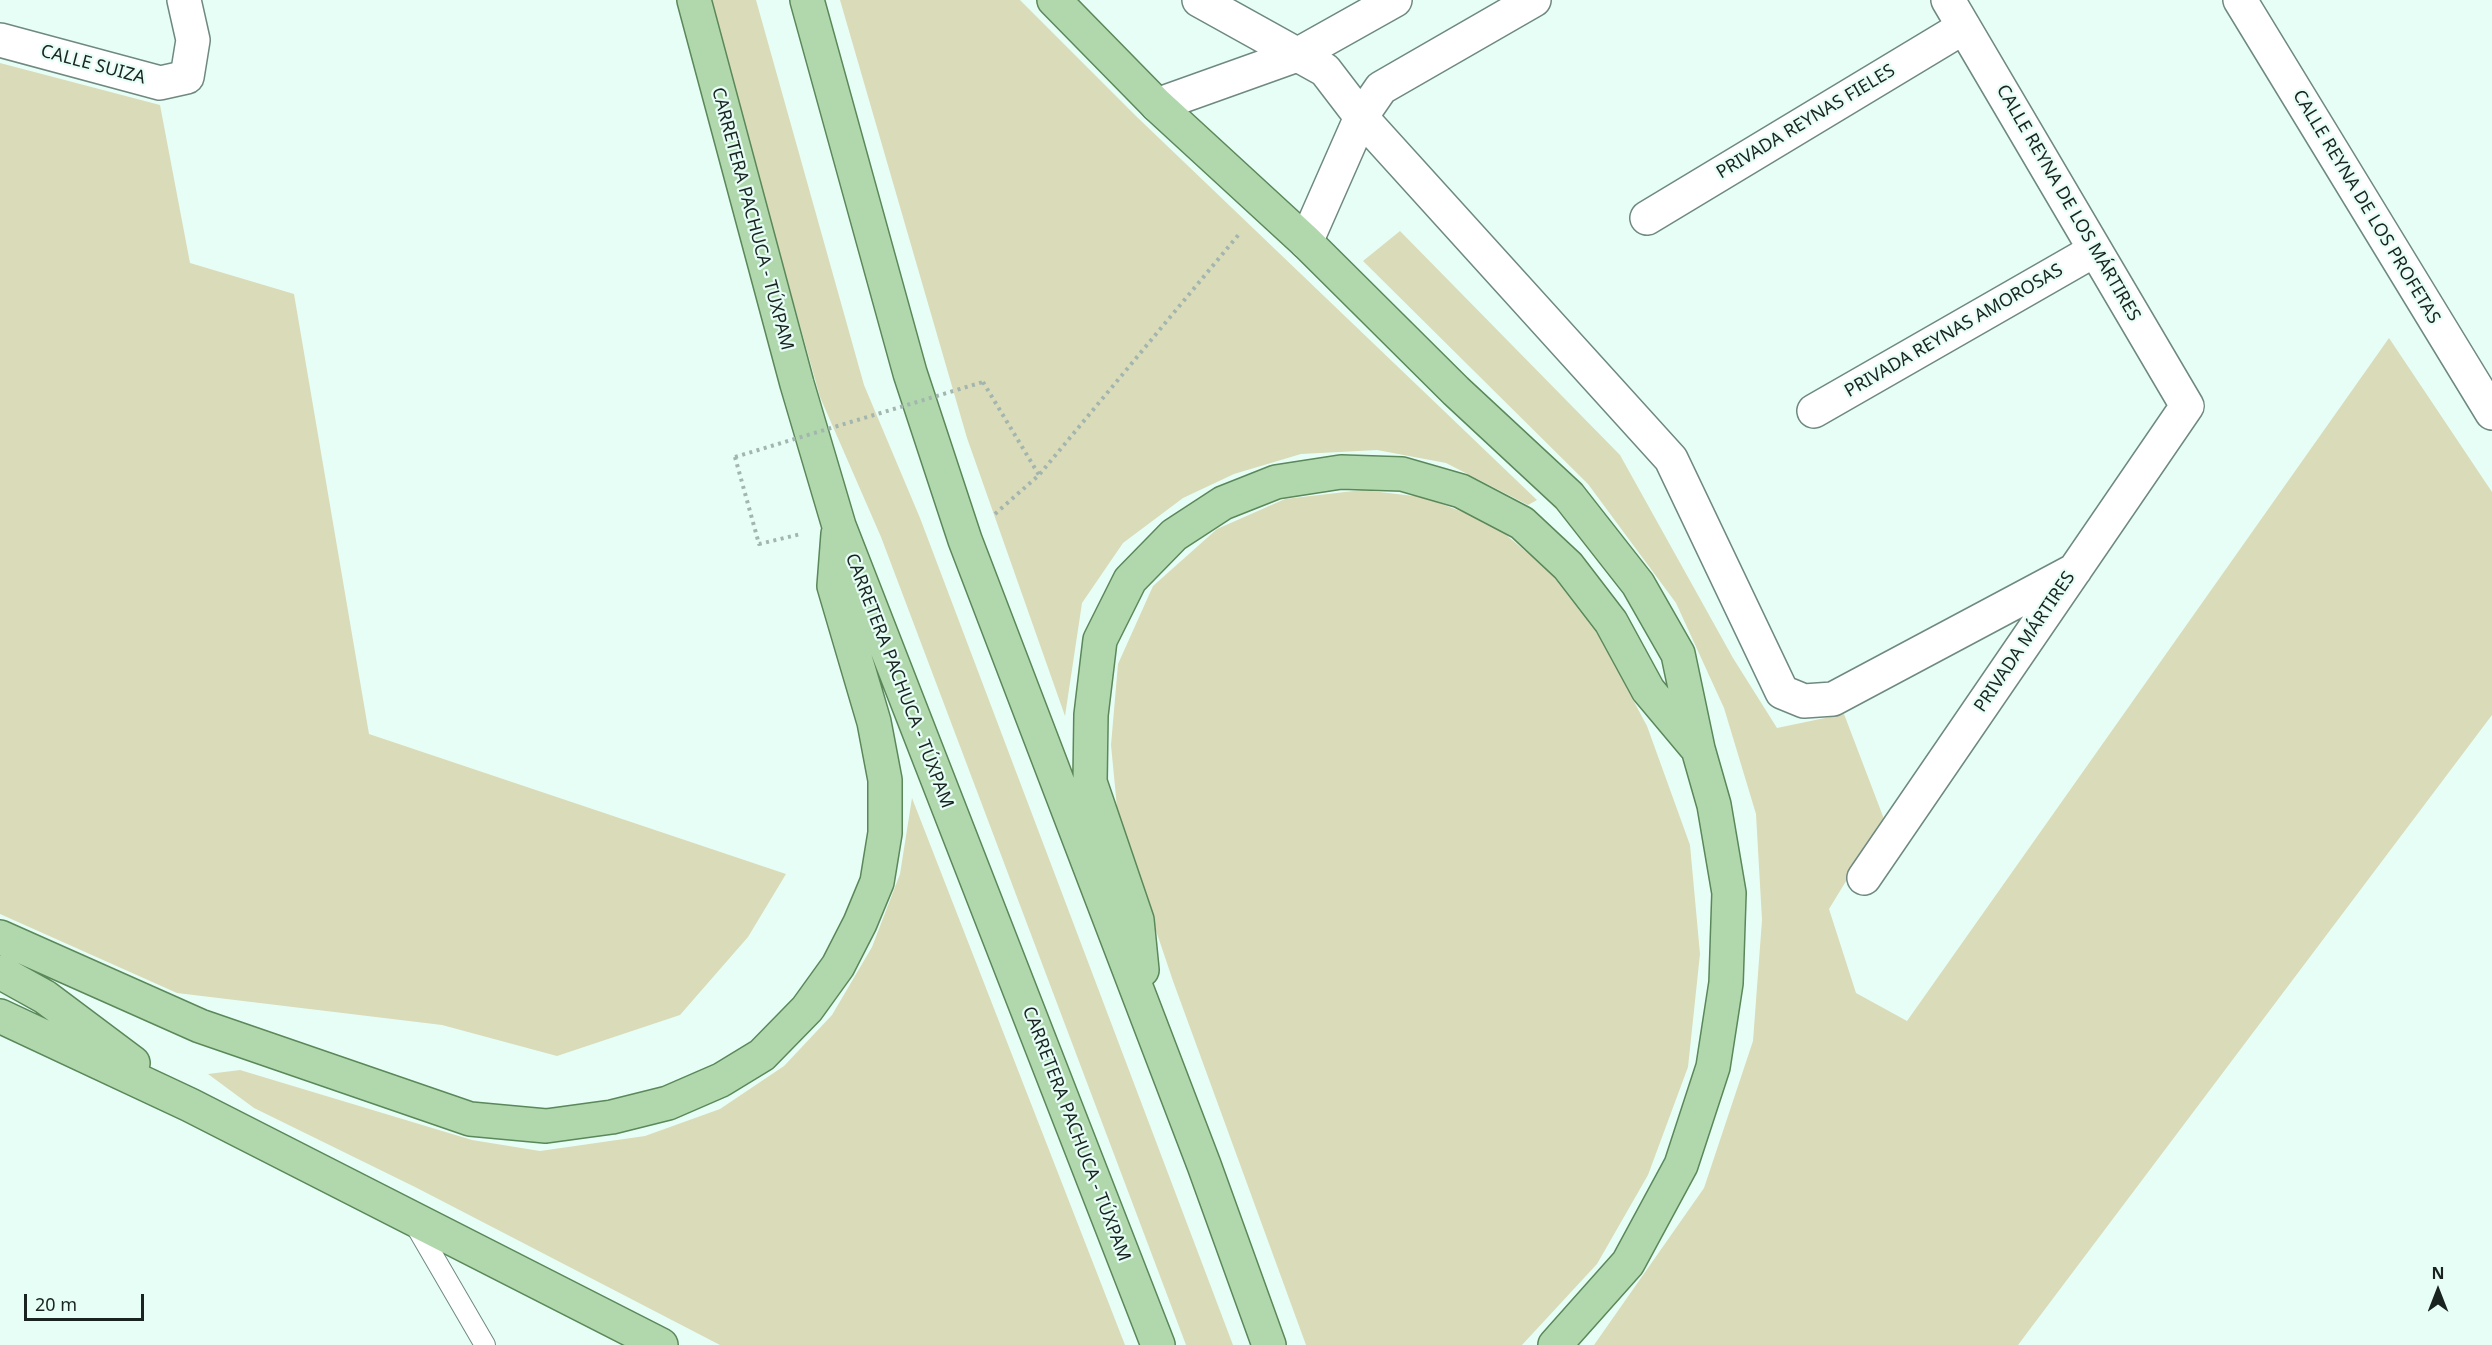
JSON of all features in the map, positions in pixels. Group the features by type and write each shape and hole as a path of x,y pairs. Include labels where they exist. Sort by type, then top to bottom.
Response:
{"main road":[{"name":"CARRETERA PACHUCA - TÚXPAM","path":"694,0 794,373 839,526 1158,1345"},
{"path":"807,0 910,373 965,540 1147,1013 1269,1345"},
{"path":"1054,0 1156,105 1265,203 1456,391 1569,496 1638,584 1678,654 1698,749 1714,805 1729,893 1726,983 1713,1067 1681,1165 1628,1263 1555,1345"},
{"path":"1147,1013 1137,920 1090,782 1091,715 1100,640 1130,580 1174,535 1223,503 1276,482 1341,472 1402,474 1461,491 1522,523 1568,566 1611,622 1648,690 1698,749"},
{"path":"0,937 200,1026 470,1119 546,1126 612,1117 668,1102 720,1080 762,1055 807,1009 838,966 860,923 877,882 885,833 885,780 874,722 834,586 839,526"},
{"path":"0,972 45,997 190,1105"},
{"path":"0,1016 190,1105 661,1345"},
{"path":"554,1292 621,1345"}],"street":[{"name":"CALLE SUIZA","path":"0,40 160,83 187,77 193,40 184,0"},
{"path":"1199,0 1325,70 1361,117 1671,459 1782,692 1804,701 1833,699 2075,570"},
{"path":"1156,105 1297,55 1395,0"},
{"path":"1306,242 1361,117 1382,88 1534,0"},
{"name":"CALLE REYNA DE LOS PROFETAS","path":"2240,0 2492,413"},
{"name":"PRIVADA REYNAS FIELES","path":"1647,218 1956,13"},
{"name":"CALLE REYNA DE LOS MÁRTIRES","path":"1956,13 2187,406"},
{"name":"PRIVADA REYNAS AMOROSAS","path":"1814,411 2095,250"},
{"name":"PRIVADA MÁRTIRES","path":"1864,878 2187,406"}],"lane":[{"path":"412,1220 485,1345"}],"path":[{"path":"965,540 1039,475 1265,203"},
{"path":"777,538 759,544 735,457 983,382 1039,475"}],"green space":[{"path":"709,0 756,0 864,385 920,518 1233,1345 1186,1345 881,537 820,397"},
{"path":"840,0 1020,0 1137,117 1537,500 1528,505 1446,463 1377,450 1301,454 1234,474 1183,498 1123,543 1082,603 1065,716 967,438"},
{"path":"0,63 160,105 190,263 294,294 369,734 786,874 748,937 680,1015 557,1056 442,1025 177,993 0,914"},
{"path":"1400,231 1620,455 1733,658 1777,728 1844,714 1884,819 1829,909 1856,993 1907,1021 2389,338 2492,492 2492,715 2018,1345 1594,1345 1704,1188 1753,1041 1762,920 1756,814 1724,708 1676,603 1588,484 1363,261"},
{"path":"1362,490 1423,497 1492,523 1549,571 1599,636 1647,726 1690,845 1700,954 1688,1067 1648,1175 1597,1264 1522,1345 1306,1345 1173,981 1118,818 1111,745 1118,664 1153,586 1217,529 1285,499"},
{"path":"912,798 1125,1345 720,1345 417,1188 254,1108 208,1074 240,1070 472,1140 540,1151 645,1136 720,1109 784,1066 832,1015 872,947 900,874"}]}
